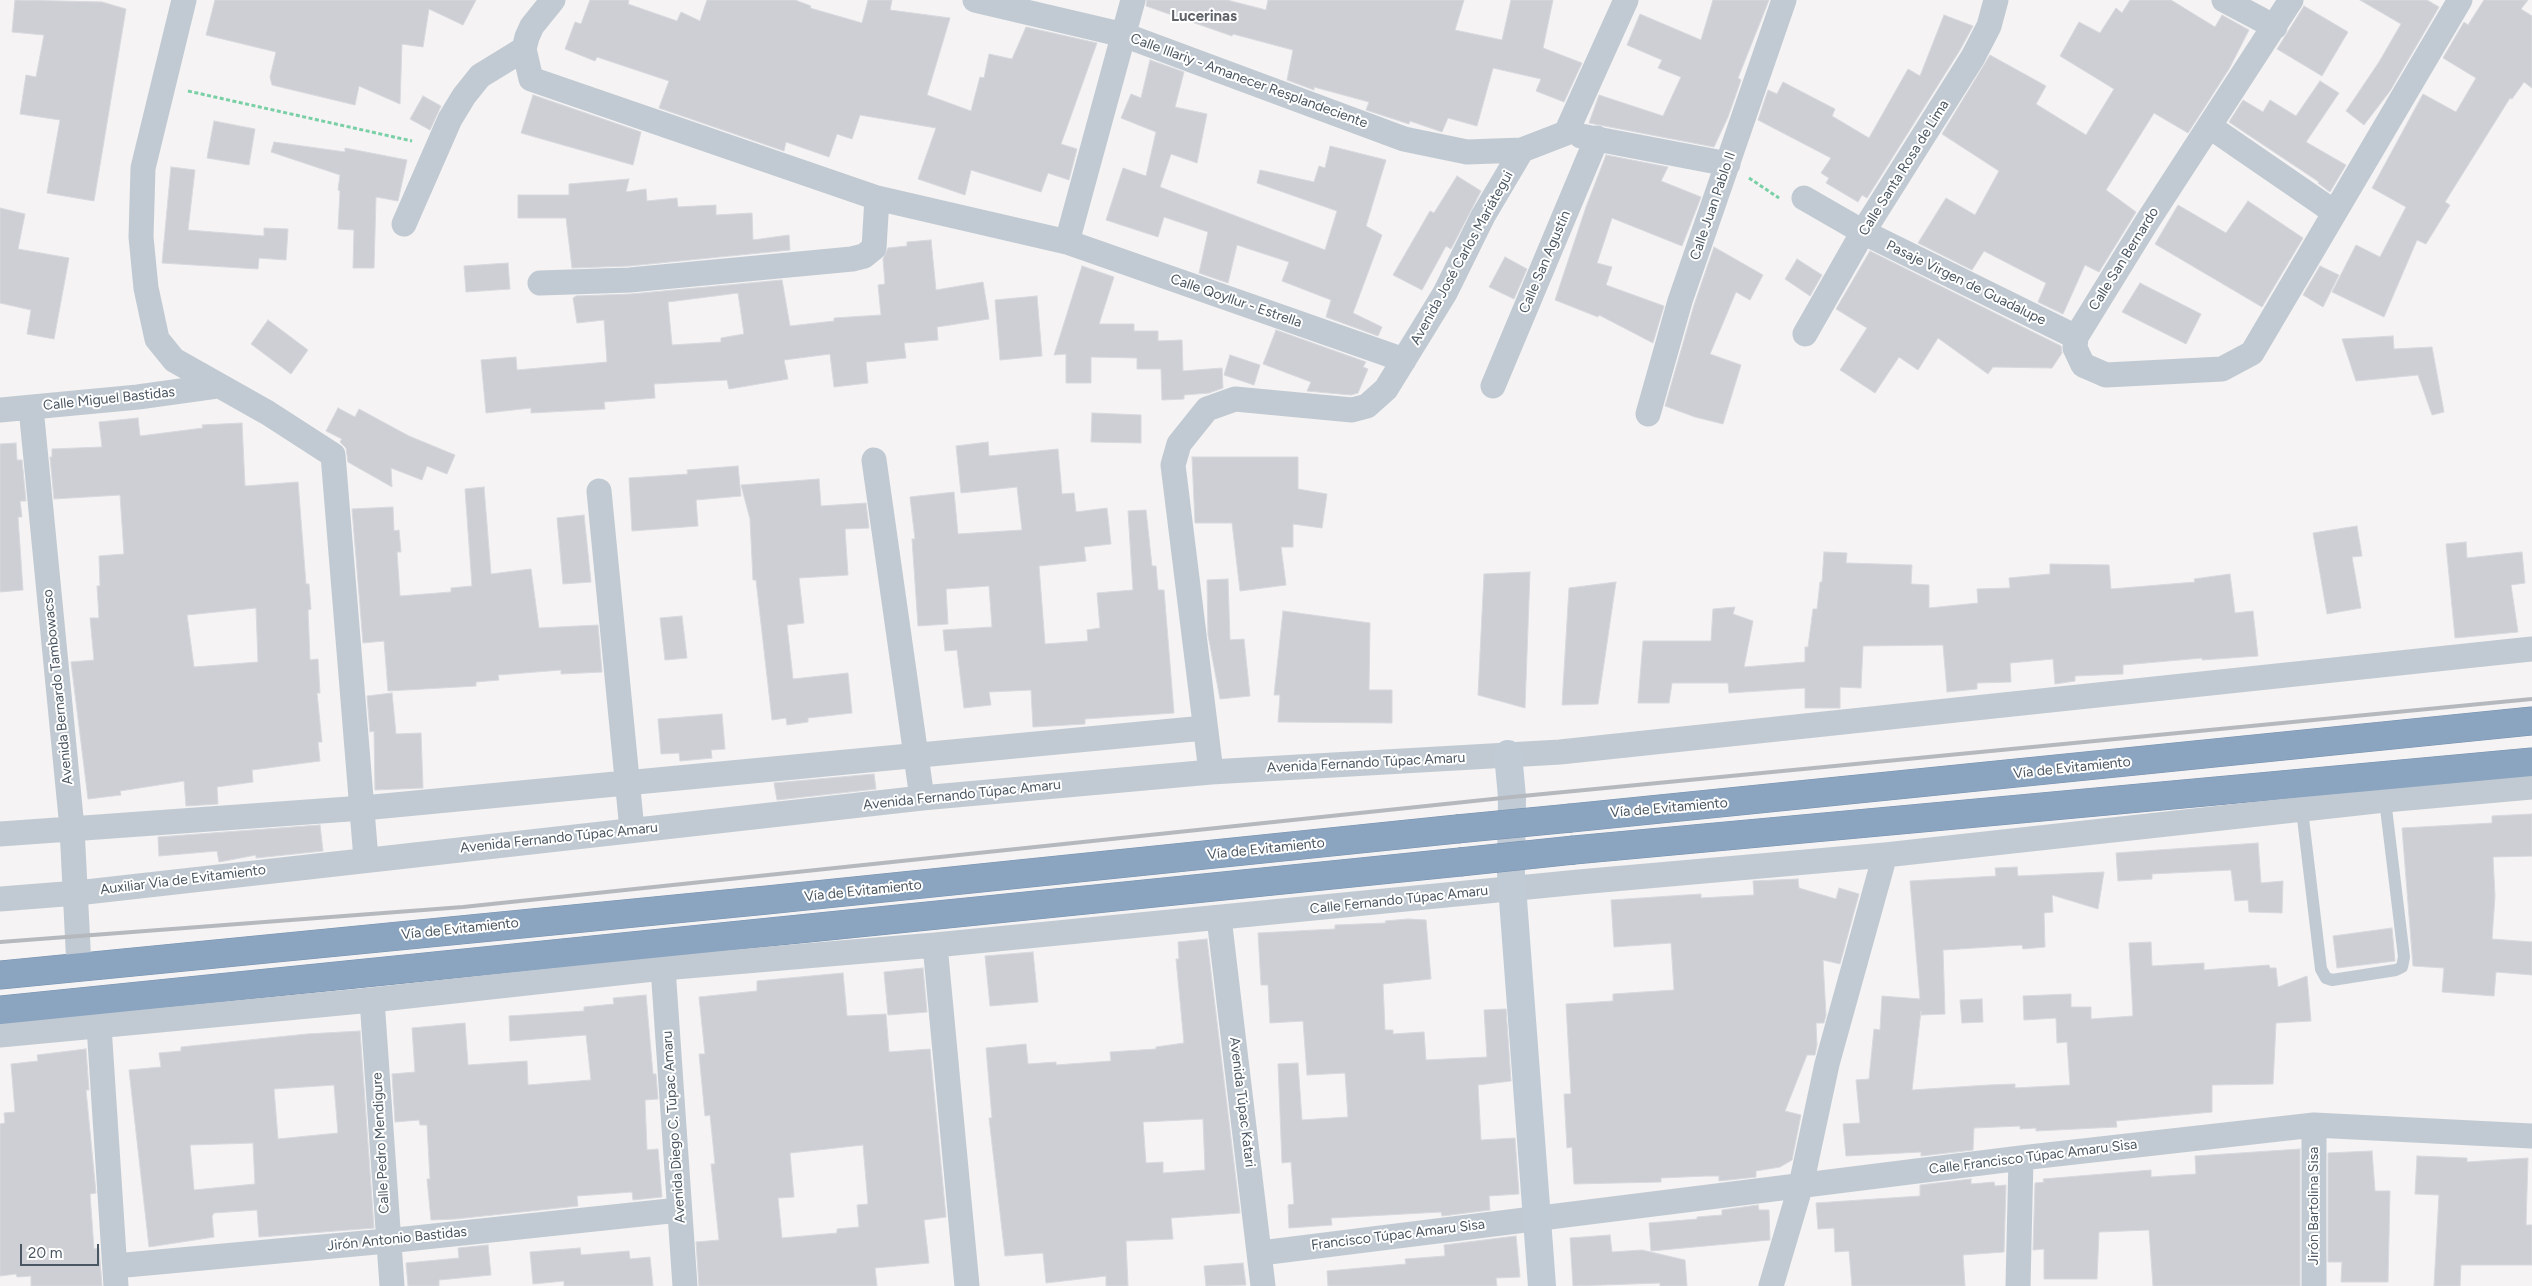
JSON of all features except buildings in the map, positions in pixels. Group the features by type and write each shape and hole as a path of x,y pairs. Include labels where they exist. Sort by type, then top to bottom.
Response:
{"highway":[{"name":"Vía de Evitamiento","path":"0,974 767,900 2532,721"},
{"path":"0,1010 1574,850 2532,762"}],"main road":[{"path":"1508,754 1512,797 1512,888 1542,1286"}],"street":[{"path":"184,0 143,168 141,236 146,288 157,339 174,360 217,386 268,413 333,455 366,859"},
{"path":"404,224 450,119 464,96 480,76 524,48 532,26 553,0"},
{"name":"Calle Illariy - Amanecer Resplandeciente","path":"975,0 1124,35 1404,139 1467,152 1522,150"},
{"path":"1067,242 1133,0"},
{"path":"1566,133 1626,0"},
{"name":"Calle Juan Pablo II","path":"1648,414 1680,301 1784,0"},
{"name":"Calle Santa Rosa de Lima","path":"1805,334 1863,232 1973,57 1989,26 1996,0"},
{"path":"2224,0 2275,27"},
{"name":"Calle San Bernardo","path":"2076,337 2291,0"},
{"path":"2076,337 2076,348 2084,365 2106,375 2222,369 2252,353 2460,0"},
{"name":"Calle Qoyllur - Estrella","path":"524,48 531,79 877,198 1067,242 1404,360"},
{"path":"2209,126 2334,212"},
{"path":"1522,150 1566,133 1728,164"},
{"name":"Calle San Agustín","path":"1493,386 1597,138"},
{"name":"Avenida José Carlos Mariátegui","path":"1204,728 1173,465 1179,444 1207,409 1235,399 1352,410 1366,406 1386,389 1445,294 1483,216 1522,150"},
{"path":"540,283 630,280 852,259 864,256 874,248 877,198"},
{"name":"Pasaje Virgen de Guadalupe","path":"1804,198 1863,232 2076,337"},
{"name":"Calle Miguel Bastidas","path":"0,410 217,386"},
{"name":"Avenida Bernardo Tambowacso","path":"31,408 72,828 77,893 79,967"},
{"path":"874,460 922,798"},
{"path":"598,491 632,830"},
{"name":"Avenida Fernando Túpac Amaru","path":"366,859 922,798 1210,772 1560,752 2532,649"},
{"path":"0,834 363,808 1204,728 1210,772"},
{"name":"Calle Fernando Túpac Amaru","path":"0,1035 372,1000 663,968 935,945 1512,888 1885,856 2385,800 2532,787"},
{"path":"1771,1286 1801,1185 1827,1064 1885,856"},
{"name":"Auxiliar Via de Evitamiento","path":"0,899 77,893 366,859"},
{"name":"Avenida Túpac Katari","path":"1220,918 1261,1252 1263,1286"},
{"path":"935,945 967,1286"},
{"name":"Avenida Diego C. Túpac Amaru","path":"663,968 685,1286"},
{"name":"Calle Pedro Mendigure","path":"372,1000 387,1241 392,1286"},
{"path":"99,1026 115,1276"},
{"name":"Calle Francisco Túpac Amaru Sisa","path":"1536,1217 2020,1158 2314,1125 2532,1136"},
{"name":"Jirón Bartolina Sisa","path":"2314,1125 2314,1286"},
{"path":"2018,1286 2020,1158"},
{"name":"Jirón Antonio Bastidas","path":"115,1276 387,1241 679,1210"},
{"name":"Francisco Túpac Amaru Sisa","path":"1261,1252 1536,1217"}],"lane":[{"path":"2302,810 2322,969 2326,978 2332,980 2396,970 2402,967 2404,957 2385,800"}],"path":[{"path":"163,86 417,142"},
{"path":"1728,164 1779,198 1790,201 1804,198"}],"railway":[{"path":"0,942 463,907 1512,797 2532,699"}],"district":[{"name":"Lucerinas","path":"1204,17"}]}
